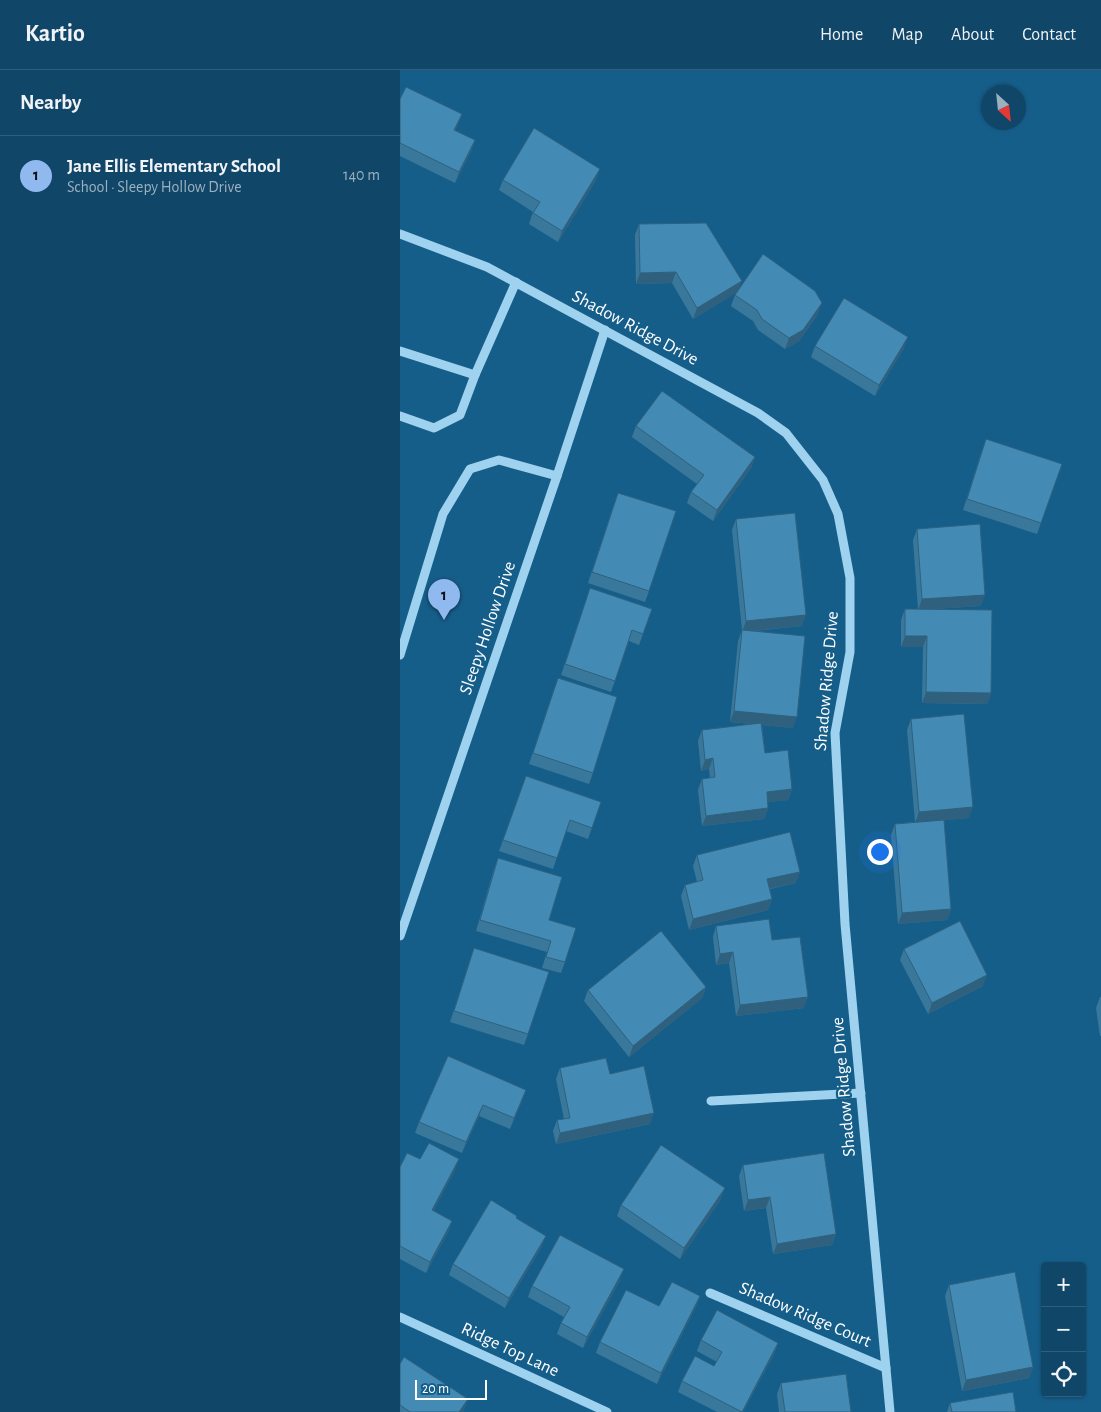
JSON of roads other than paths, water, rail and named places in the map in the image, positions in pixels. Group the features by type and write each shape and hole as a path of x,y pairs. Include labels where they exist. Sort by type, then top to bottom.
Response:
{"street":[{"name":"Shadow Ridge Drive","path":"400,234 487,267 758,413 786,433 823,480 838,514 850,578 850,652 838,716 836,742 845,924 890,1412"},
{"path":"400,416 434,428 460,415 475,375 516,282"},
{"name":"Sleepy Hollow Drive","path":"400,936 557,476 604,330"},
{"path":"400,351 475,375"},
{"path":"400,655 443,514 470,469 499,460 557,476"},
{"path":"711,1100 861,1093"},
{"name":"Shadow Ridge Court","path":"710,1293 886,1368"},
{"name":"Ridge Top Lane","path":"400,1317 607,1412"}],"place":[{"name":"Jane Ellis Elementary School","path":"444,620"}]}
